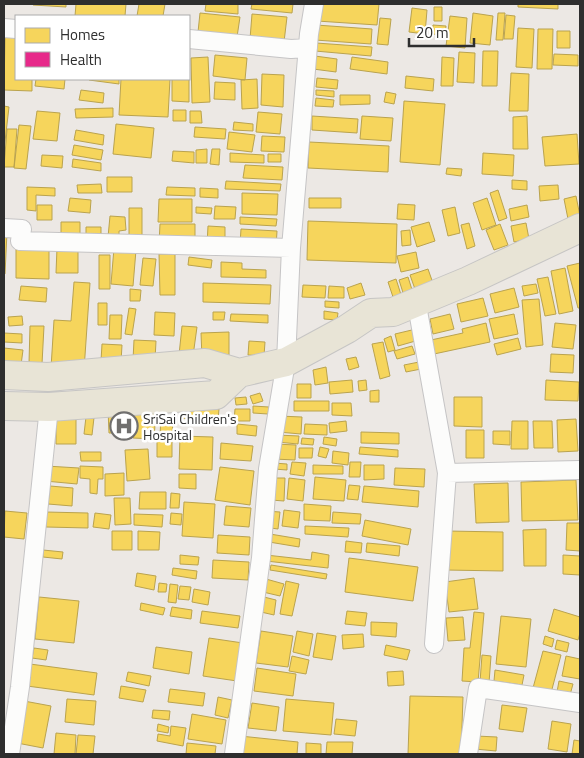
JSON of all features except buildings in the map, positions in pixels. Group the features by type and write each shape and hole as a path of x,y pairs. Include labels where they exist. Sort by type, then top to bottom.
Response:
{"main road":[{"path":"4,406 49,408 216,395 240,373 286,362 370,313 393,312 468,281 580,228"},
{"path":"347,328 393,323 418,311 580,249"},
{"path":"4,375 48,377 205,363 240,373"}],"street":[{"path":"234,754 261,558 268,470 286,362 292,248 308,48 314,4"},
{"path":"190,39 291,49 308,48"},
{"path":"4,228 22,229 20,241 292,248"},
{"path":"418,311 447,473 434,644"},
{"path":"10,754 20,687 49,408"},
{"path":"447,473 580,470"},
{"path":"468,754 478,688 580,703"}],"place":[{"name":"SriSai Children's Hospital","path":"124,426"}]}
